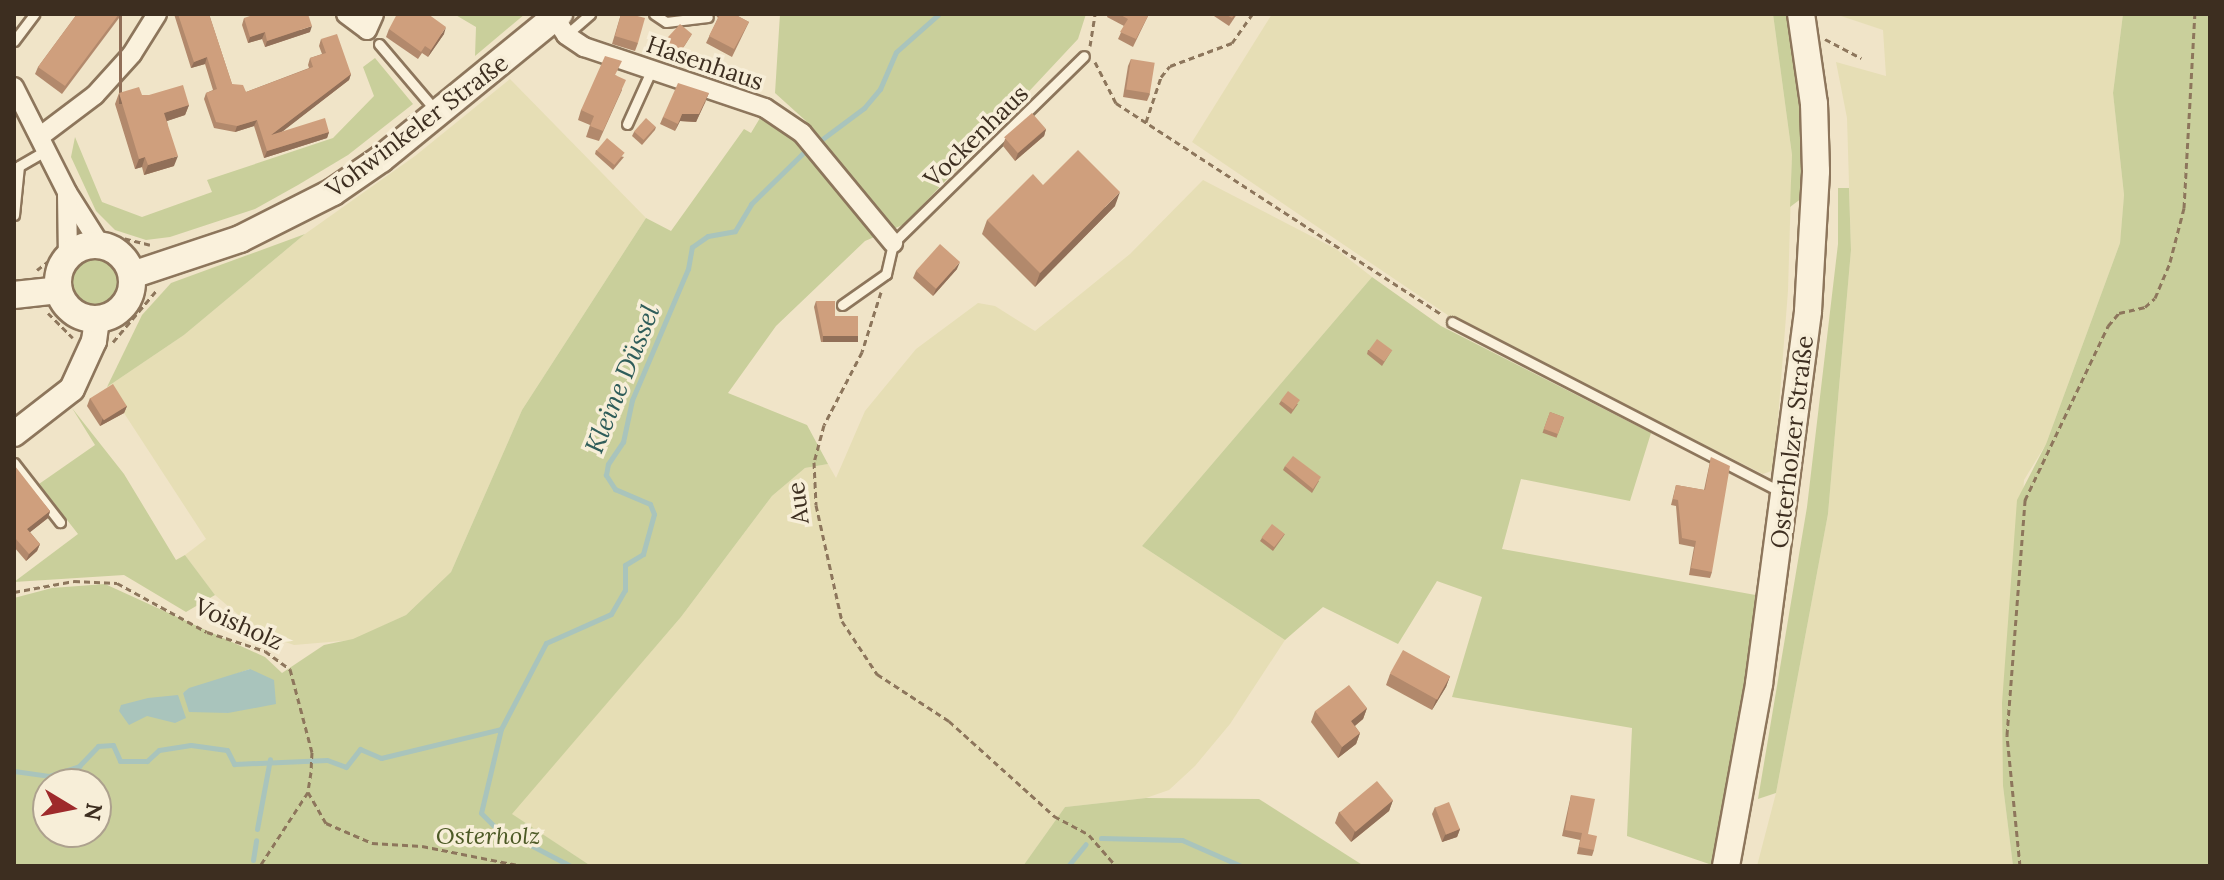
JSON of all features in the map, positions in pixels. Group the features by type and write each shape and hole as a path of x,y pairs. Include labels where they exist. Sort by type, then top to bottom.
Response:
{"main road":[{"name":"Osterholzer Straße","path":"1726,866 1787,495 1808,311 1816,171 1806,41 1801,14"},
{"name":"Vohwinkeler Straße","path":"149,263 296,212 381,159 558,20"},
{"path":"101,246 149,263 125,304 96,331 71,311 37,293 60,270 68,257 84,247 101,246"}],"street":[{"path":"45,142 95,95 132,54 157,14"},
{"path":"346,14 367,30 374,14"},
{"name":"Hasenhaus","path":"558,20 584,47 765,108 802,133 820,150 893,243"},
{"path":"14,87 45,142 67,192 101,246"},
{"path":"67,192 68,257"},
{"path":"14,434 72,389 96,331"}],"lane":[{"path":"14,41 34,14"},
{"name":"Vohwinkeler Straße","path":"558,20 590,14"},
{"path":"654,14 666,22 708,17"},
{"path":"379,44 438,113"},
{"name":"Vockenhaus","path":"893,243 1084,56"},
{"path":"627,124 651,71"},
{"path":"14,215 19,166 45,142"},
{"path":"842,305 886,274 893,243"},
{"path":"1452,322 1787,495"},
{"path":"14,463 60,522"}],"path":[{"path":"1095,14 1092,41 1084,56 1100,65 1116,103 1452,322"},
{"path":"1145,123 1161,77 1170,66 1232,43 1252,14"},
{"path":"2020,866 2007,735 2025,500 2108,326 2119,313 2145,307 2155,298 2170,262 2184,208 2195,14"},
{"path":"1806,41 1833,41 1861,58"},
{"path":"37,293 40,311 58,318 73,339 96,331 117,342 160,286 149,263"},
{"name":"Aue","path":"886,274 862,352 824,425 814,462 816,505 842,621 860,653 877,674 949,721 1054,816 1089,835 1116,866"},
{"name":"Voisholz","path":"14,592 74,581 117,583 207,632 275,657 290,669 312,752 308,792 260,866"},
{"path":"308,792 326,823 372,843 523,866"},
{"path":"491,866 492,859"}],"shaded area":[{"path":"1272,14 1773,14 1792,155 1788,291 1774,470 1763,474 1455,320 1192,142"},
{"path":"1835,14 2123,14 2113,93 2124,195 2120,243 2046,444 2024,480 2003,786 2013,866 1757,866 1776,793 1828,514 1851,250 1847,118 1836,62 1886,76 1883,30"},
{"path":"510,79 646,218 522,410 451,572 406,615 353,640 294,645 261,634 215,595 185,555 206,539 107,387 184,335 305,234 415,156"},
{"path":"1203,180 1336,249 1372,277 1142,546 1285,640 1230,724 1195,766 1169,790 1146,798 1065,807 1023,866 591,866 511,814 681,617 772,496 805,468 828,464 836,478 865,411 916,349 978,303 995,306 1035,331 1130,254"}],"green space":[{"path":"454,14 525,14 475,56 476,27"},
{"name":"Osterholz","path":"780,14 1086,14 1078,39 905,224 865,241 776,326 728,393 807,425 828,464 805,468 772,496 681,617 512,814 591,866 14,866 14,598 52,588 105,584 265,657 282,673 324,645 353,639 406,615 451,572 522,410 646,218 671,231 744,129 751,133 763,113 795,133 806,121 775,93","holes":["250,669 228,713 214,711 183,693"]},
{"path":"1773,14 1789,14 1805,107 1806,195 1790,207 1792,155"},
{"path":"2123,14 2210,14 2210,866 2013,866 2003,786 2002,703 2017,500 2046,444 2120,243 2124,195 2113,93"},
{"path":"375,58 413,104 348,155 255,209 170,237 146,240 115,230 96,211 71,157 75,137 102,202 142,217 212,192 207,180 333,138 374,96 363,67"},
{"path":"1838,188 1849,188 1851,250 1828,514 1776,793 1758,799 1807,507 1838,244"},
{"path":"305,234 184,335 107,387 142,315 171,283"},
{"path":"96,259 112,266 119,282 112,298 96,305 80,298 73,282 80,266"},
{"path":"1372,277 1441,326 1651,433 1630,501 1521,479 1502,549 1761,596 1715,866 1627,836 1632,728 1452,697 1482,597 1437,581 1398,644 1323,607 1285,640 1142,546"},
{"path":"72,408 124,474 176,560 185,555 215,595 186,612 124,575 14,582 78,534 39,484 95,445"},
{"path":"1146,798 1259,799 1364,866 1023,866 1065,807"}],"water":[{"path":"250,669 274,680 276,704 228,713 189,712 183,693 189,688"},
{"path":"178,695 186,718 175,723 147,716 129,725 119,711 121,705"}],"building":[{"path":"77,14 119,14 65,86 38,67"},
{"path":"178,14 209,14 232,84 243,85 246,92 313,67 310,58 326,53 321,39 337,34 351,74 271,135 325,118 329,132 267,151 257,120 237,126 216,122 206,93 217,89 207,57 194,62"},
{"path":"256,14 308,14 312,26 267,41 265,32 250,37 244,18"},
{"path":"397,14 428,14 446,27 431,50 425,46 421,52 389,29"},
{"path":"621,14 645,18 638,43 615,36"},
{"path":"720,14 734,14 749,22 734,49 709,36"},
{"path":"1119,14 1149,14 1136,39 1120,32 1128,19"},
{"path":"680,24 692,34 675,60 658,48"},
{"path":"605,56 622,61 615,75 626,80 603,131 590,126 594,116 581,110"},
{"path":"1131,59 1155,63 1150,93 1126,90"},
{"path":"678,83 709,93 699,114 682,114 678,124 663,117"},
{"path":"183,85 189,105 164,113 178,156 148,165 145,157 139,159 119,93 139,87 142,95 149,95"},
{"path":"1032,113 1046,129 1018,153 1004,137"},
{"path":"646,118 656,127 644,140 634,131"},
{"path":"607,138 625,153 614,165 597,150"},
{"path":"1078,150 1120,192 1040,273 987,220 1033,174 1043,185"},
{"path":"940,244 960,262 936,289 916,271"},
{"path":"816,301 835,301 835,316 858,316 858,336 823,336"},
{"path":"1377,339 1392,350 1384,361 1369,350"},
{"path":"113,384 127,406 104,420 90,398"},
{"path":"1288,391 1300,400 1293,410 1281,401"},
{"path":"1550,412 1564,417 1558,434 1544,429"},
{"path":"1293,456 1321,477 1313,489 1285,466"},
{"path":"1711,457 1730,466 1712,572 1691,568 1696,541 1682,538 1678,500 1673,499 1676,485 1705,490"},
{"path":"15,466 50,511 27,529 40,544 29,554 14,539"},
{"path":"1272,524 1285,534 1274,547 1262,537"},
{"path":"1403,650 1450,676 1437,700 1390,674"},
{"path":"1349,685 1367,708 1351,721 1360,733 1342,747 1315,711"},
{"path":"1377,781 1393,800 1356,832 1339,812"},
{"path":"1571,795 1595,799 1588,834 1597,836 1594,850 1579,847 1582,833 1565,830"},
{"path":"1449,802 1460,829 1446,835 1435,808"}],"waterway":[{"name":"Kleine Düssel","path":"817,143 864,108 880,89 896,52 939,14"},
{"name":"Kleine Düssel","path":"14,771 49,776 79,766 98,746 113,745 120,761 147,761 159,750 191,745 227,750 234,764 327,760 346,767 360,749 381,758 501,729 546,643 611,614 625,590 625,565 643,554 654,514 650,504 615,489 606,475 608,464 623,442 632,400 688,269 692,247 708,236 735,231 751,204 808,148"},
{"path":"501,729 481,813 494,826 571,866"},
{"path":"257,829 270,759"},
{"path":"1101,838 1182,840 1241,866"},
{"path":"253,860 256,840"},
{"path":"1068,866 1086,844"}]}
